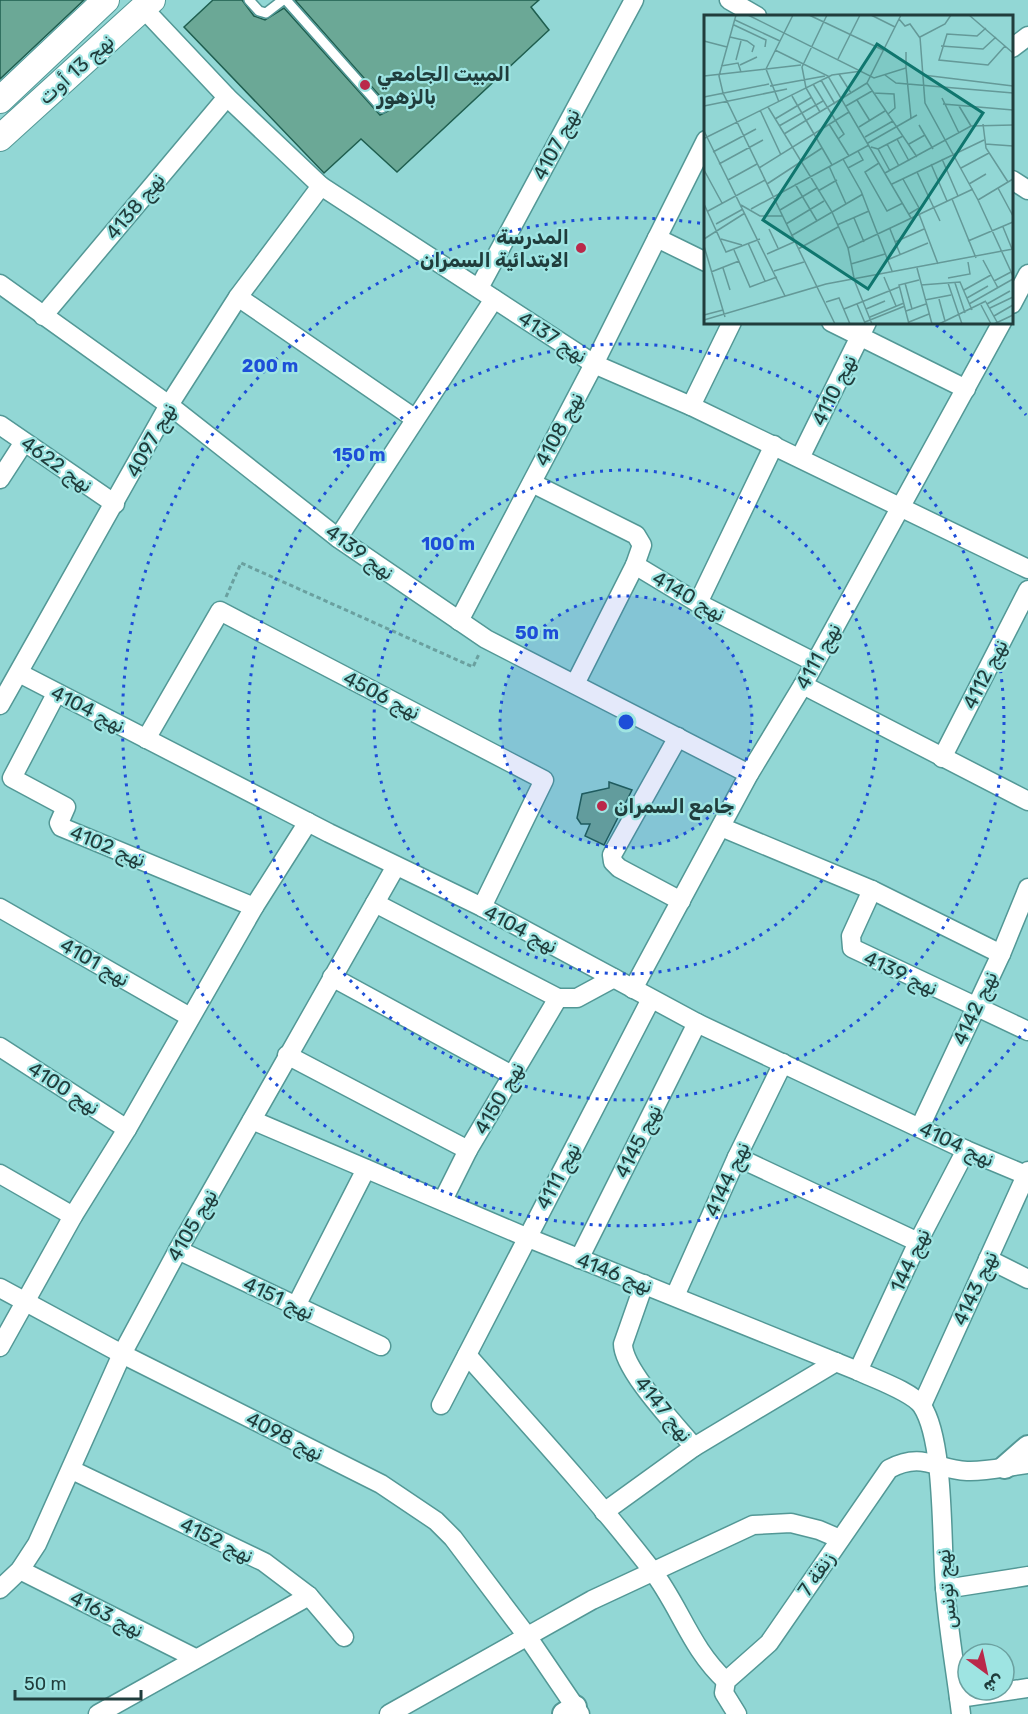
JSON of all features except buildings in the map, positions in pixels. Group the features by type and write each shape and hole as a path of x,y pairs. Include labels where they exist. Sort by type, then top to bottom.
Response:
{"main road":[{"name":"نهج 13 أوت","path":"0,100 106,0"},
{"name":"نهج 13 أوت","path":"0,138 147,4"}],"street":[{"name":"نهج 4107","path":"479,288 634,0"},
{"path":"729,0 755,15"},
{"name":"نهج 4137","path":"147,4 227,97 321,186 594,364 692,406 1028,569"},
{"path":"1013,47 1028,36"},
{"name":"نهج 4138","path":"43,316 227,97"},
{"name":"نهج 4108","path":"459,621 594,364 704,142"},
{"path":"1013,181 1028,190"},
{"name":"نهج 4097","path":"0,705 169,405 238,297 321,186"},
{"path":"657,238 704,262"},
{"path":"1013,300 1028,274"},
{"name":"نهج 4139","path":"0,285 169,405 338,538 486,639 749,774"},
{"path":"238,297 414,418"},
{"path":"338,538 414,418 494,299"},
{"path":"692,406 731,324"},
{"path":"840,324 864,329 966,389"},
{"name":"نهج 4111","path":"633,989 749,774 802,686 813,662 901,508 1001,324"},
{"name":"نهج 4110","path":"800,458 864,329"},
{"name":"نهج 4622","path":"0,424 115,504"},
{"path":"0,479 24,442"},
{"path":"698,603 774,445"},
{"name":"نهج 4140","path":"532,483 636,535 642,545 635,565 698,603 813,662"},
{"path":"575,684 635,565"},
{"name":"نهج 4112","path":"942,758 1028,590"},
{"path":"146,739 220,610"},
{"name":"نهج 4506","path":"220,610 544,780 482,907"},
{"name":"نهج 4104","path":"19,673 308,822 482,907 697,1023 966,1150 1027,1174"},
{"path":"802,686 1028,801"},
{"name":"نهج 4102","path":"56,694 12,778 66,807 59,823 61,826 254,907"},
{"path":"678,737 612,855 613,861 619,868 681,901"},
{"path":"0,1347 73,1216 127,1129 254,907 308,822"},
{"path":"721,827 872,890 1000,954"},
{"name":"نهج 4105","path":"0,1589 20,1570 37,1544 122,1354 287,1055 396,866"},
{"name":"نهج 4142","path":"920,1127 1028,888"},
{"name":"نهج 4139","path":"872,890 851,936 852,948 975,1008"},
{"path":"375,903 558,998 577,998 614,978"},
{"name":"نهج 4101","path":"0,908 190,1017"},
{"path":"332,978 512,1075"},
{"name":"نهج 4150","path":"443,1200 468,1150 558,998"},
{"name":"نهج 4111","path":"441,1405 651,999"},
{"path":"975,1008 1028,1031"},
{"name":"نهج 4145","path":"579,1259 697,1023"},
{"name":"نهج 4100","path":"0,1047 127,1129"},
{"path":"287,1055 468,1150"},
{"name":"نهج 4144","path":"675,1296 737,1157 783,1063"},
{"name":"نهج 4146","path":"252,1120 579,1259 858,1371 911,1397 921,1405"},
{"name":"نهج 144","path":"858,1371 918,1242 966,1150"},
{"path":"737,1157 918,1242"},
{"path":"296,1306 366,1169"},
{"path":"0,1174 73,1216"},
{"name":"نهج 4143","path":"921,1405 1027,1174"},
{"name":"نهج 4151","path":"178,1250 381,1346"},
{"path":"988,1259 1028,1279"},
{"name":"نهج 4147","path":"644,1284 623,1344 623,1354 634,1374 694,1447 836,1362"},
{"name":"نهج 4098","path":"0,1288 122,1354 372,1479 411,1502 436,1521 453,1539 527,1636 573,1709"},
{"path":"467,1354 652,1571 697,1649 708,1664 726,1681 724,1693 737,1714"},
{"path":"921,1405 927,1418 937,1463"},
{"path":"604,1512 694,1447"},
{"path":"1005,1467 1028,1447"},
{"name":"زنقة 7","path":"726,1681 769,1643 889,1469 913,1461 937,1463 966,1471 1028,1464"},
{"name":"نهج تونس","path":"937,1463 945,1589 960,1706"},
{"name":"نهج 4152","path":"72,1470 264,1562 309,1596 344,1636"},
{"path":"389,1714 527,1636 652,1571 753,1525 791,1523 819,1530 840,1539"},
{"name":"نهج 4163","path":"20,1570 195,1658"},
{"path":"945,1589 1028,1576"},
{"path":"98,1714 309,1596"},
{"path":"960,1706 1028,1689"}],"lane":[{"path":"249,0 259,11 266,13 285,0 382,108"}],"path":[{"path":"220,610 241,563 473,667 486,639"}],"place":[{"name":"المبيت الجامعي بالزهور","path":"365,85"},
{"name":"المدرسة الابتدائية السمران","path":"581,248"},
{"name":"جامع السمران","path":"602,806"}]}
